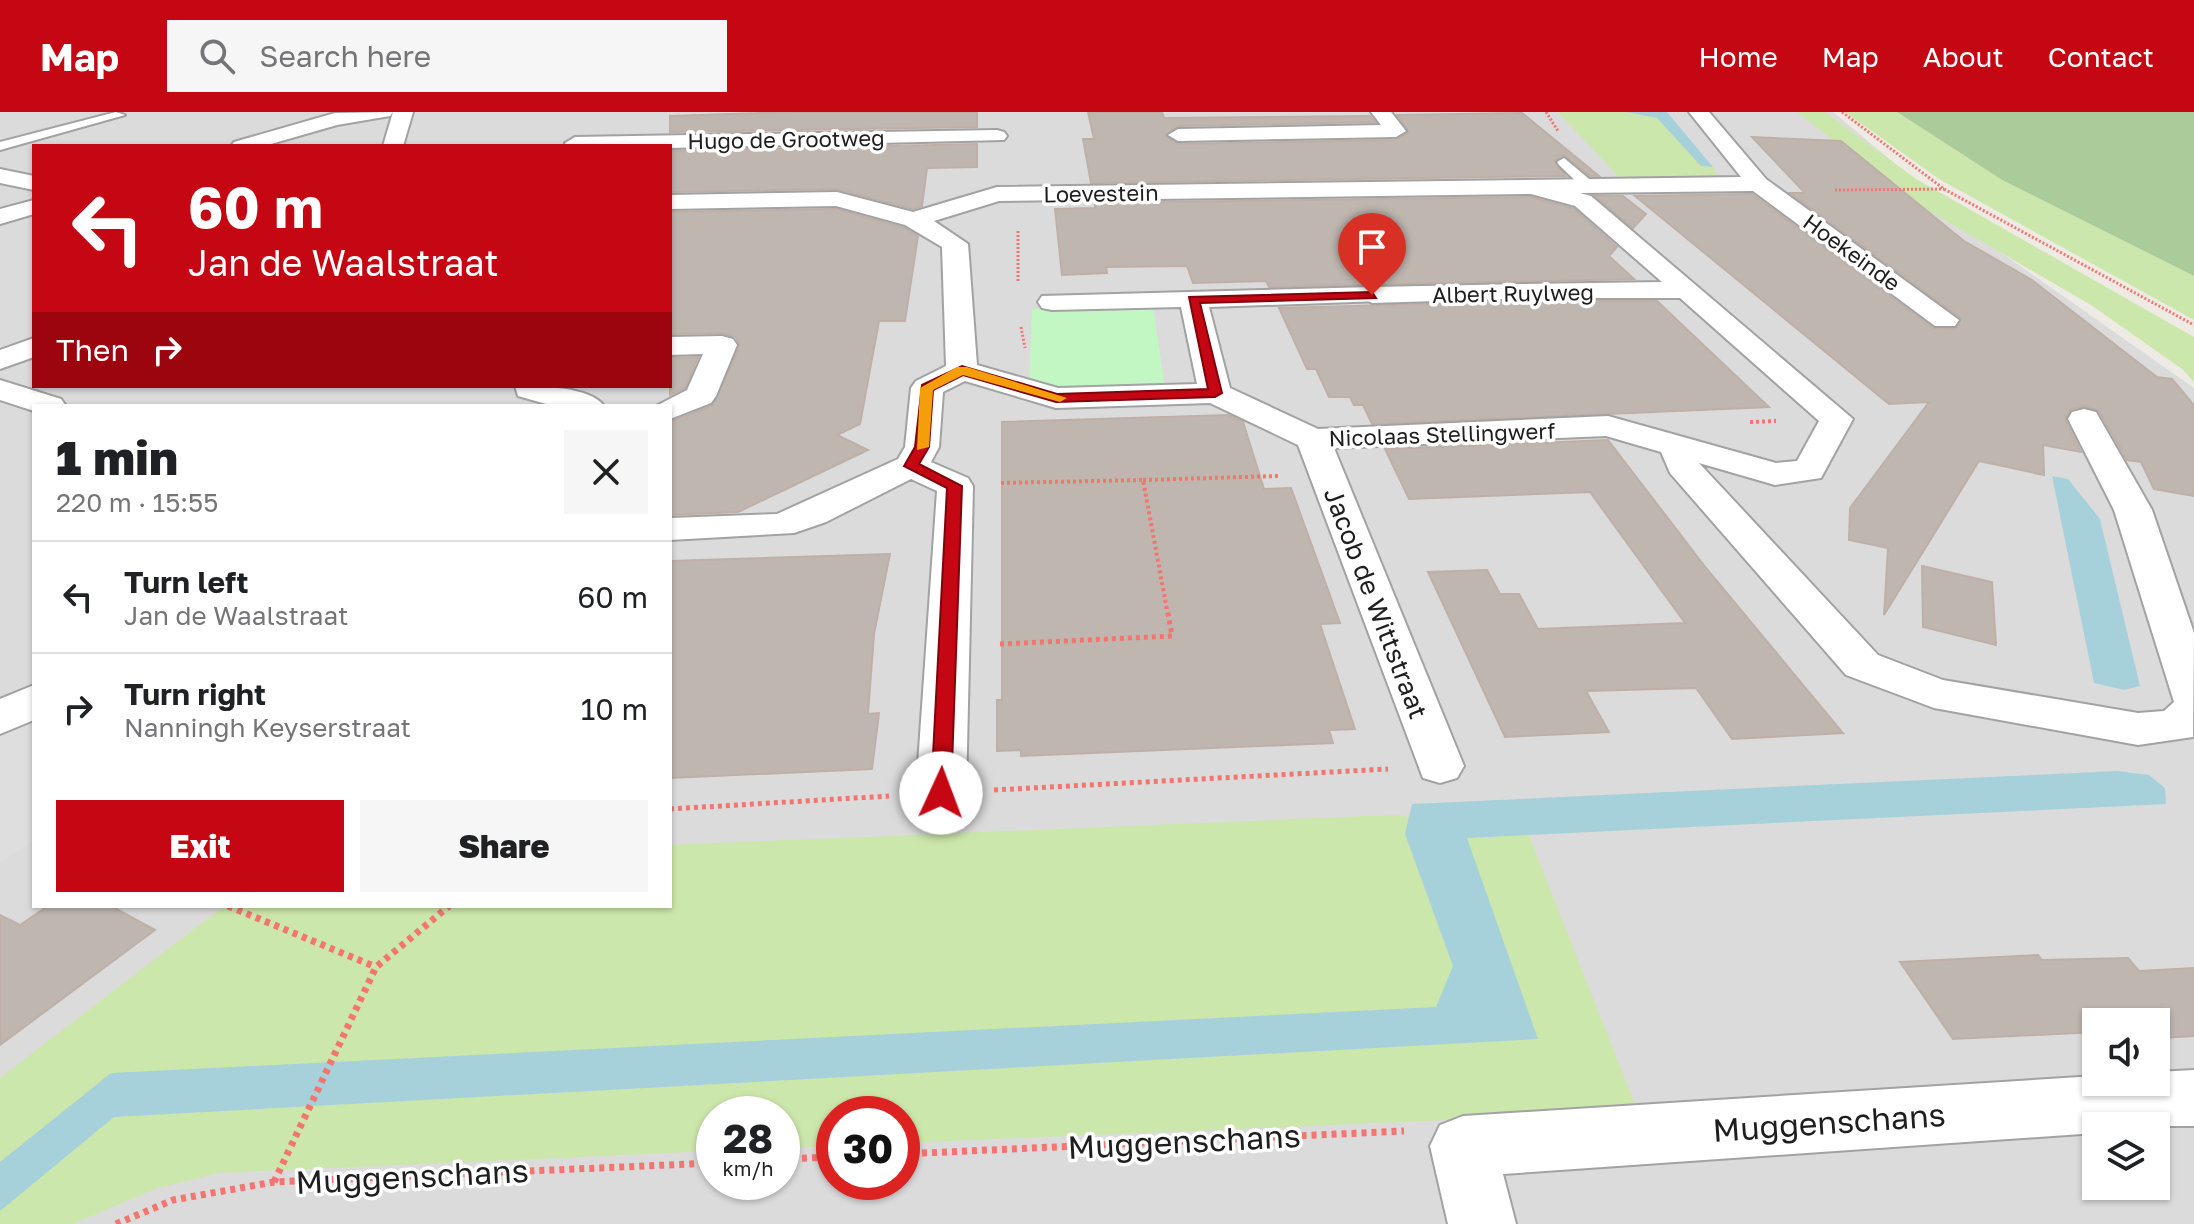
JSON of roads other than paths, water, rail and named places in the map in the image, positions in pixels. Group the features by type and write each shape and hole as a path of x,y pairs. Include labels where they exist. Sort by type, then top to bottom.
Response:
{"street":[{"path":"248,144 335,119 383,112"},
{"path":"394,144 403,112"},
{"path":"997,194 998,112"},
{"path":"1178,135 1396,131 1381,112"},
{"name":"Hoekeinde","path":"1699,112 1758,184 1945,320"},
{"name":"Hugo de Grootweg","path":"573,144 585,129 572,127 579,120"},
{"path":"1277,134 1311,191"},
{"name":"Hugo de Grootweg","path":"672,146 997,151"},
{"path":"0,176 32,183"},
{"path":"1539,189 1758,184"},
{"name":"Loevestein","path":"914,220 997,194 1539,189"},
{"name":"Nicolaas Stellingwerf","path":"962,370 1056,398 1215,393 1320,457 1608,426 1775,474 1809,471 1837,419 1583,201 1539,189"},
{"path":"672,202 837,199 914,220 955,244 962,370 927,388 922,447 911,466 781,525 672,529"},
{"path":"0,217 32,208"},
{"name":"Albert Ruylweg","path":"1052,302 1688,290"},
{"path":"1193,299 1215,393"},
{"path":"672,346 722,345 700,396 672,408"},
{"path":"0,360 32,348"},
{"path":"502,404 532,388 582,404"},
{"path":"0,390 44,404"},
{"path":"2084,419 2133,510 2194,698"},
{"path":"1676,444 1682,466 1862,665 1934,693 2138,729 2177,726 2194,708"},
{"name":"Jacob de Wittstraat","path":"1320,457 1440,766"},
{"path":"911,466 955,486 941,793"},
{"path":"0,719 32,701"},
{"name":"Muggenschans","path":"1482,1224 1463,1146 2194,1098"}],"lane":[{"path":"0,146 119,115"},
{"path":"1564,162 1589,186"}],"water":[{"path":"1626,112 1667,112 1713,167 1701,166 1657,118"},
{"path":"2052,476 2068,479 2100,519 2140,686 2124,690 2094,683"},
{"path":"2117,771 2149,775 2165,788 2166,804 1467,838 1538,1039 114,1117 0,1211 0,1162 111,1073 1436,1007 1453,966 1405,834 1412,804"}]}
